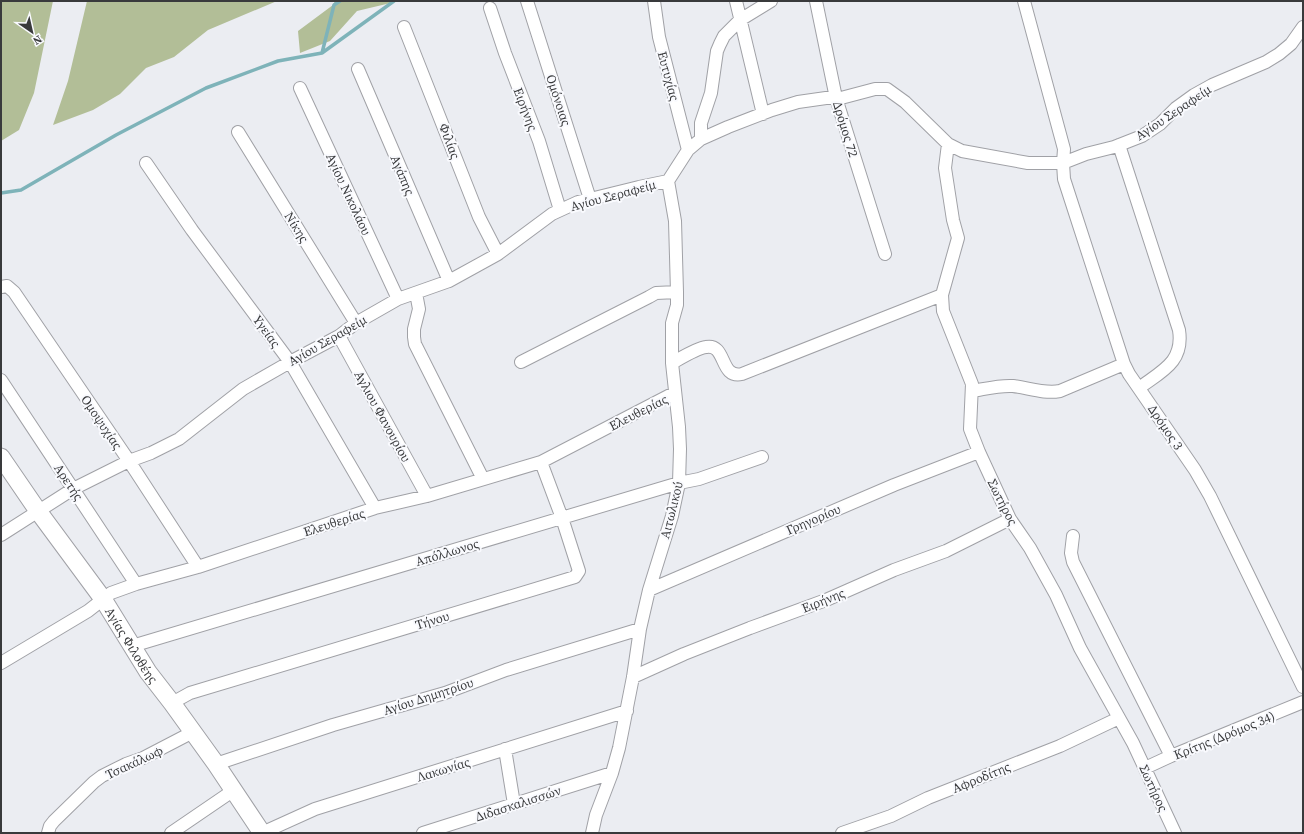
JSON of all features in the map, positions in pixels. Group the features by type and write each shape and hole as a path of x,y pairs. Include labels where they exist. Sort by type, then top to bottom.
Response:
{"street":[{"name":"Ομόνοιας","path":"527,1 590,199"},
{"name":"Ευτυχίας","path":"654,1 659,38 688,150"},
{"path":"736,1 763,114"},
{"path":"702,139 701,123 711,93 717,51 724,36 740,20 771,1"},
{"name":"Δρόμος 72","path":"816,1 836,98 885,254"},
{"name":"Δρόμος 3","path":"1024,1 1064,158 1064,179 1124,364 1129,374 1195,470 1210,496 1303,687"},
{"name":"Ειρήνης","path":"490,8 505,53 539,141 560,210"},
{"name":"Φιλίας","path":"404,27 480,217 498,254"},
{"name":"Αγίου Σεραφείμ","path":"1,535 73,489 129,461 151,453 179,439 243,389 339,336 356,323 398,299 449,281 498,254 552,214 578,202 668,181 688,150 702,139 728,127 772,110 798,102 826,98 841,98 875,89 887,89 905,102 948,144 962,151 1028,163 1064,158 1119,145 1142,136 1160,124 1176,108 1194,95 1266,62 1279,54 1291,44 1303,28"},
{"name":"Αγάπης","path":"358,69 449,281"},
{"name":"Αγίου Νικολάου","path":"300,88 398,299"},
{"name":"Νίκης","path":"238,132 356,323"},
{"name":"Σωτήρος","path":"948,144 945,168 953,220 958,238 942,294 943,311 972,384 970,429 1010,519 1030,548 1080,648 1133,742 1175,833"},
{"path":"1119,145 1179,330 1181,341 1179,351 1174,360 1166,368 1139,388"},
{"name":"Υγείας","path":"146,164 192,230 290,362 375,508"},
{"name":"Αιτωλικού","path":"591,833 619,748 633,677 640,628 649,590 672,516 679,483 679,427 674,393 672,363 672,323 677,305 678,292 675,221 668,181"},
{"name":"Ομοψυχίας","path":"1,287 7,286 14,292 129,461 198,567"},
{"path":"521,362 649,296 656,293 678,292"},
{"path":"416,293 418,308 414,329 415,344 483,479"},
{"path":"672,363 703,347 711,346 717,350 729,371 735,374 742,374 942,294"},
{"name":"Αγλιου Φανουρίου","path":"339,336 427,496"},
{"path":"972,391 1001,386 1012,386 1051,393 1060,392 1124,364"},
{"name":"Αρετής","path":"1,380 136,584"},
{"name":"Ελευθερίας","path":"1,663 88,611 111,593 136,584 198,567 375,508 427,496 540,462 674,393"},
{"name":"Γρηγορίου","path":"649,590 939,466 979,452"},
{"name":"Αγίας Φιλοθέης","path":"1,457 38,511 103,599 148,672 216,764 262,833"},
{"name":"Απόλλωνος","path":"132,646 679,483 699,479 762,457"},
{"name":"Τήνου","path":"172,703 190,693 576,577 579,571 562,518 540,462"},
{"name":"Ειρήνης","path":"633,677 684,654 826,600 894,570 946,550 1010,519"},
{"path":"1073,536 1071,553 1073,562 1171,756"},
{"name":"Αγίου Δημητρίου","path":"216,764 333,725 445,693 506,670 640,628"},
{"name":"Κρίτης (Δρόμος 34)","path":"1146,768 1171,756 1303,702"},
{"name":"Λακωνίας","path":"262,833 315,809 627,711"},
{"name":"Αφροδίτης","path":"842,833 891,816 928,798 1060,746 1119,718"},
{"name":"Τσακάλωφ","path":"48,833 54,820 102,776 126,764 144,758 193,732"},
{"path":"505,749 514,804"},
{"name":"Διδασκαλισσών","path":"423,833 612,773"},
{"path":"172,833 234,790"}],"green space":[{"path":"1,1 53,1 34,93 19,130 1,141"},
{"path":"87,1 277,1 208,30 174,57 146,68 120,94 93,110 53,125 68,81"},
{"path":"335,1 399,1 357,11 330,41 300,53 298,31 333,5"}],"waterway":[{"path":"322,53 334,5 340,1"},
{"path":"1,193 21,190 116,135 206,88 278,61 322,53 394,1"}]}
